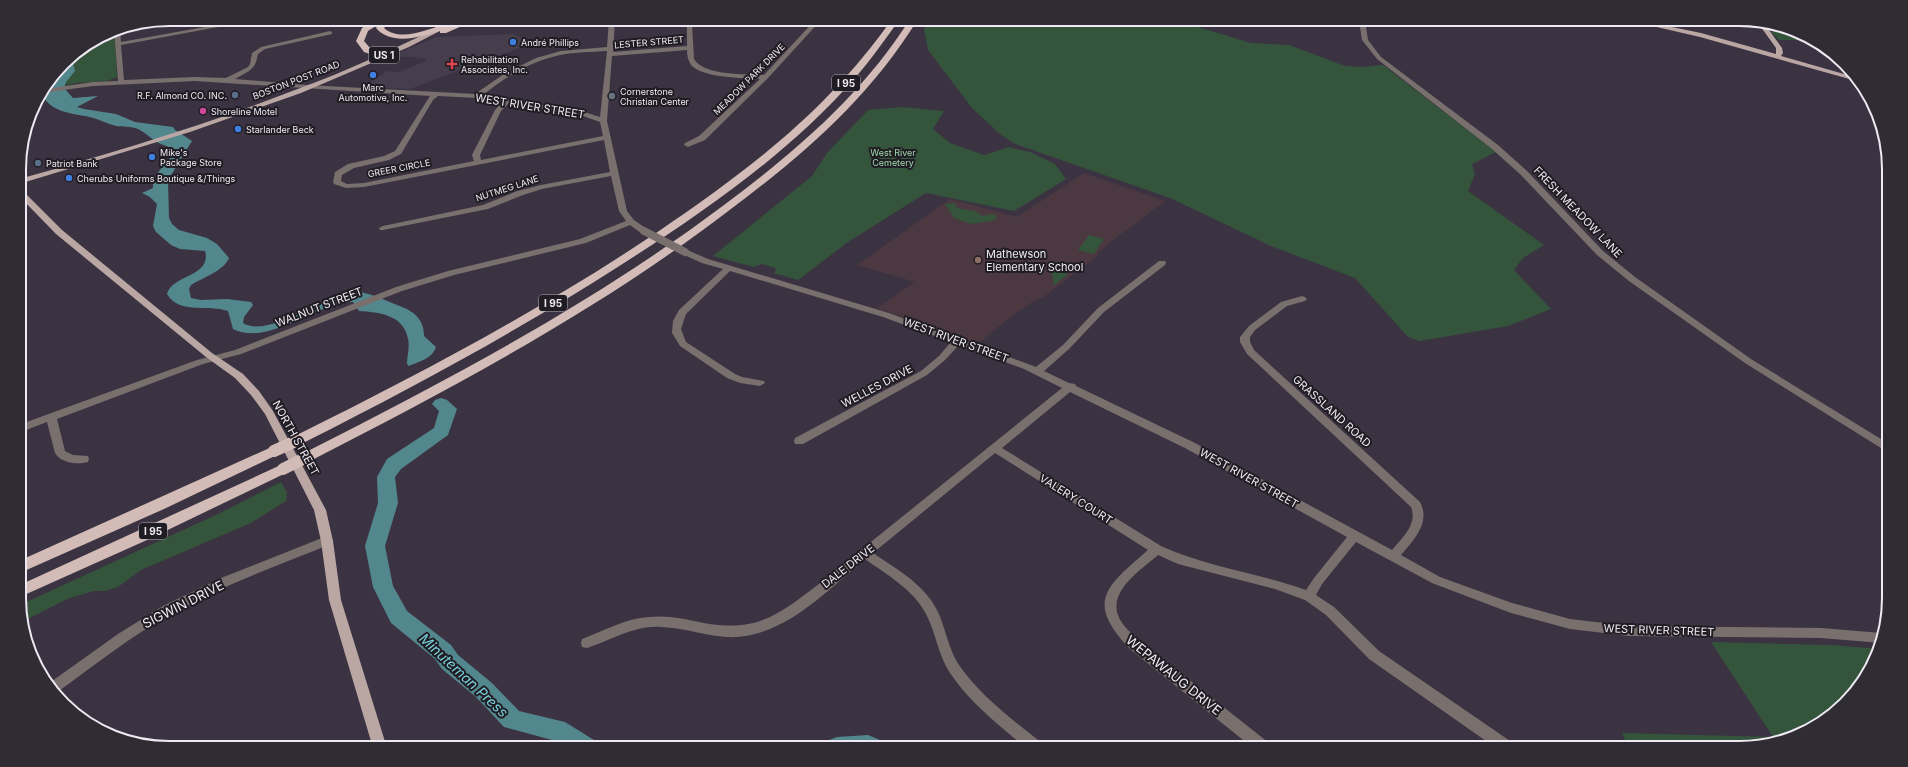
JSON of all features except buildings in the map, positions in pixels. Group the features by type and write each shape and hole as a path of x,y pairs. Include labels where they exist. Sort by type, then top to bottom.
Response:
{"highway":[{"path":"370,26 365,30 360,41 367,50 382,56"},
{"path":"381,26 380,28 383,32 392,35 419,34 446,26"},
{"path":"419,39 455,26"},
{"name":"I 95","path":"26,564 159,505 300,439 419,378 533,315 618,263 697,209 762,161 823,107 859,69 891,26"},
{"name":"I 95","path":"26,588 142,536 283,469 427,395 543,329 632,274 703,226 777,169 842,110 880,68 909,26"}],"main road":[{"name":"BOSTON POST ROAD","path":"26,180 186,131 307,87 382,56 447,26"},
{"path":"1659,26 1688,32 1848,77"},
{"path":"1766,29 1779,48 1780,53 1777,56"},
{"name":"NORTH STREET","path":"26,199 59,232 214,358 239,376 256,393 270,413 320,510 327,541 335,600 378,741"}],"street":[{"path":"118,44 219,26"},
{"path":"603,121 612,26"},
{"path":"689,26 691,61 700,69 712,72 766,77"},
{"name":"MEADOW PARK DRIVE","path":"688,144 702,138 766,77 810,26"},
{"name":"FRESH MEADOW LANE","path":"1362,26 1364,40 1379,58 1495,147 1524,173 1614,266 1748,361 1882,445"},
{"path":"227,80 250,68 253,65 256,53 263,48 330,32"},
{"path":"117,36 121,83"},
{"name":"LESTER STREET","path":"477,96 496,81 552,56 567,53 690,48"},
{"name":"WEST RIVER STREET","path":"50,90 69,86 121,83 195,79 227,80 307,87 477,96 581,113 603,121 623,212 631,222 644,231 705,261 858,306 958,340 1038,371 1189,445 1436,580 1493,602 1531,614 1590,627 1629,631 1821,633 1876,638"},
{"name":"GREER CIRCLE","path":"437,93 430,99 398,152 386,158 346,168 338,174 337,182 346,186 359,186 607,137"},
{"path":"478,163 476,155 485,136 498,110 508,100"},
{"name":"NUTMEG LANE","path":"383,228 485,207 520,193 541,187 615,173"},
{"name":"WALNUT STREET","path":"26,426 200,362 238,352 353,306 420,282 583,241 631,222"},
{"path":"1038,371 1066,347 1101,310 1162,263"},
{"path":"729,268 682,312 678,319 676,331 678,338 684,344 732,376 740,380 760,383"},
{"name":"GRASSLAND ROAD","path":"1302,299 1284,304 1252,328 1245,337 1246,346 1250,352 1416,505 1420,512 1418,524 1393,557"},
{"name":"WELLES DRIVE","path":"798,441 924,373 942,358 958,340"},
{"name":"DALE DRIVE","path":"587,644 631,626 647,622 672,623 729,631 745,631 772,623 786,614 864,553 1071,386"},
{"path":"51,417 60,453 70,459 84,460"},
{"name":"VALERY COURT","path":"994,448 1157,549"},
{"path":"1309,596 1318,581 1354,536"},
{"name":"SIGWIN DRIVE","path":"56,685 141,625 166,610 222,583 327,541"},
{"path":"1157,549 1178,559 1276,584 1309,596 1330,611 1378,658 1498,741"},
{"name":"WEPAWAUG DRIVE","path":"1157,549 1120,584 1113,593 1110,603 1113,622 1135,645 1255,741"},
{"path":"864,553 906,583 926,602 936,623 950,660 958,675 974,692 1029,741"}],"shaded area":[{"path":"513,34 532,43 410,89 363,87 387,71 399,72 426,61 424,58 392,56 436,37"},
{"path":"73,63 75,71 66,82 64,88 73,98 98,96 77,107 116,114 135,122 173,127 175,130 192,141 168,180 169,218 172,224 179,230 207,238 217,244 229,258 218,270 191,285 189,289 191,298 201,300 227,299 251,302 253,305 244,317 243,323 254,326 267,325 282,321 344,295 356,292 366,293 402,307 415,314 422,325 424,336 436,347 434,351 429,357 409,366 407,364 409,342 406,331 401,325 390,316 375,312 359,311 353,302 339,304 324,309 277,328 262,332 247,333 233,329 228,311 179,305 167,294 176,282 198,271 203,266 206,259 205,251 180,249 171,245 156,232 153,226 157,204 150,197 142,193 153,188 153,183 157,174 173,155 172,150 158,143 138,129 116,126 93,118 62,111 56,109 45,100 45,97 61,75"},
{"name":"Mathewson Elementary School","path":"1084,173 1165,201 1113,240 1097,254 1098,255 1041,299 1038,298 1005,321 978,344 877,308 915,282 857,265 950,199 1017,217"}],"green space":[{"path":"926,26 1195,26 1251,43 1289,45 1345,66 1363,67 1383,65 1496,152 1472,164 1475,174 1468,191 1544,245 1523,258 1514,270 1551,309 1508,326 1420,341 1408,337 1355,278 1271,246 1170,198 1015,144 1000,134 972,108 928,50 924,29"},
{"path":"1777,31 1800,40 1779,40 1771,32"},
{"path":"114,37 117,77 107,81 78,83 52,88 61,75 75,61 97,45"},
{"name":"West River Cemetery","path":"902,107 944,111 933,129 950,143 984,155 1009,147 1030,152 1055,164 1066,179 1014,211 926,193 848,242 798,280 774,273 776,270 775,268 762,264 754,267 713,256 812,176 827,153 868,110"},
{"path":"955,203 957,208 975,211 983,216 989,214 996,215 996,220 971,224 954,218 945,204"},
{"path":"1089,235 1104,239 1094,254 1078,250"},
{"path":"1059,261 1069,264 1067,275 1054,285 1052,284 1054,281 1052,273"},
{"path":"281,482 287,492 286,501 251,523 141,570 118,587 105,591 94,591 67,599 27,619 26,602 218,514"},
{"path":"1711,642 1832,645 1873,648 1863,670 1847,692 1833,706 1810,722 1794,730 1773,737"},
{"path":"1622,733 1772,737 1748,741 1626,741"}],"waterway":[{"name":"Minuteman Press","path":"441,404 448,409 442,431 394,464 386,477 388,503 375,546 383,587 399,617 443,652 450,662 484,690 512,720 557,730 575,741"}],"place":[{"name":"André Phillips","path":"513,42"},
{"name":"Rehabilitation Associates, Inc.","path":"452,64"},
{"name":"Marc Automotive, Inc.","path":"373,75"},
{"name":"R.F. Almond CO. INC.","path":"235,95"},
{"name":"Cornerstone Christian Center","path":"612,96"},
{"name":"Shoreline Motel","path":"203,111"},
{"name":"Starlander Beck","path":"238,129"},
{"name":"Mike's Package Store","path":"152,157"},
{"name":"Patriot Bank","path":"38,163"},
{"name":"Cherubs Uniforms Boutique &/Things","path":"69,178"},
{"name":"Mathewson Elementary School","path":"978,260"}]}
